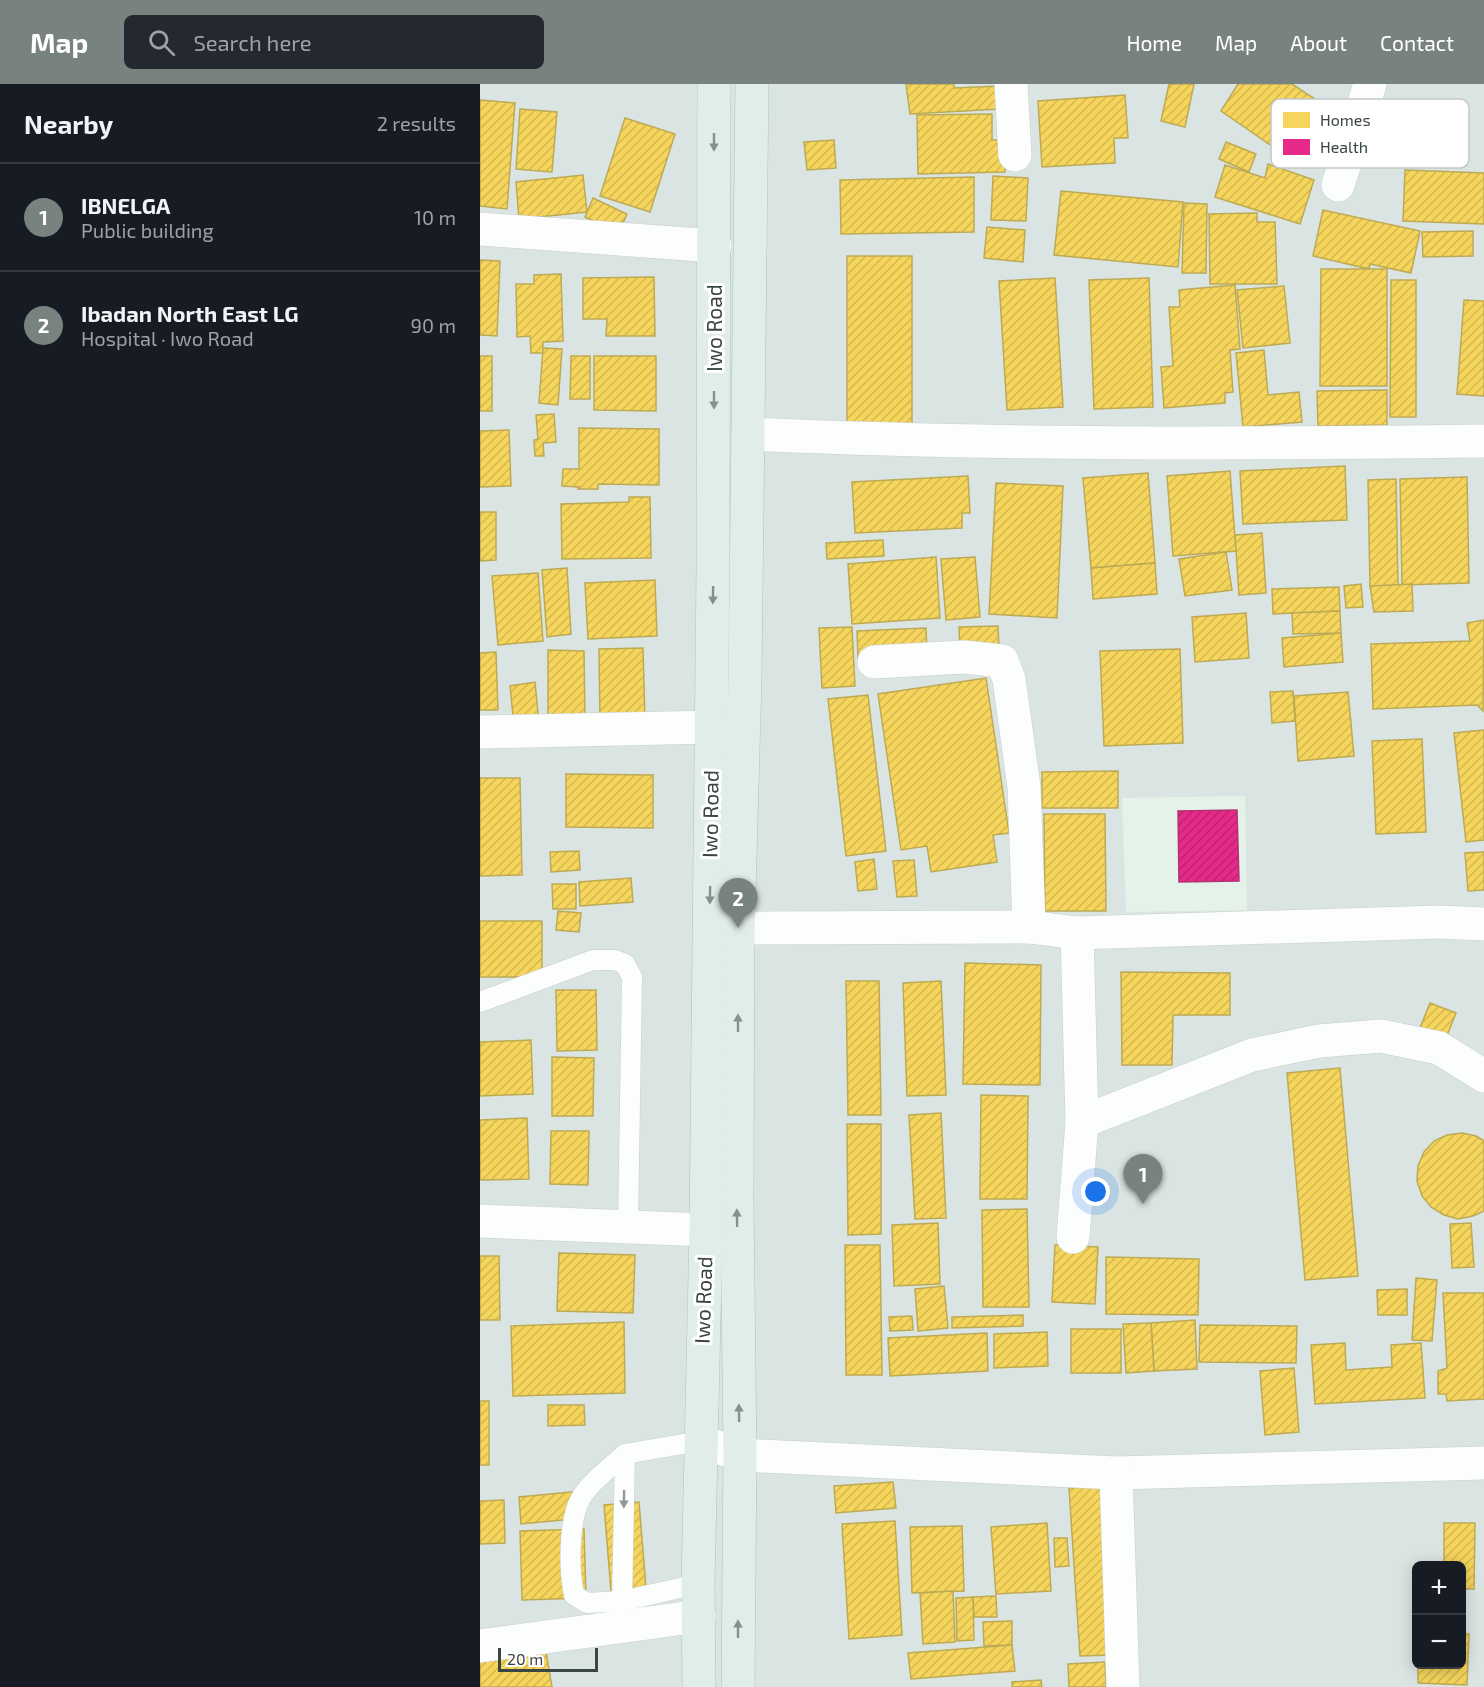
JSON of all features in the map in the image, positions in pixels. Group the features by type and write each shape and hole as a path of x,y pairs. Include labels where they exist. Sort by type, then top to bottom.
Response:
{"highway":[{"name":"Iwo Road","path":"699,1687 698,1584 706,1230 712,727 714,84"},
{"name":"Iwo Road","path":"738,1687 740,1455 737,1199 738,928 745,679 752,84"}],"street":[{"path":"1011,84 1015,155"},
{"path":"1365,99 1370,84"},
{"path":"1338,185 1343,168"},
{"path":"480,229 715,246"},
{"path":"748,434 881,440 1133,444 1484,441"},
{"path":"874,662 964,657 1002,660 1009,680 1024,787 1029,927"},
{"path":"480,732 712,727"},
{"path":"738,928 1029,927 1077,933 1392,923 1484,924"},
{"path":"1073,1237 1082,1122 1077,933"},
{"path":"1082,1122 1252,1055 1319,1041 1381,1036 1439,1047 1484,1076"},
{"path":"480,1221 706,1230"},
{"path":"700,1441 740,1455 1116,1473 1484,1463"},
{"path":"1116,1473 1123,1687"},
{"path":"480,1646 699,1616"}],"lane":[{"path":"480,1002 593,960 615,960 625,964 632,977 628,1227"},
{"path":"698,1584 622,1601 587,1603 574,1595 571,1579 573,1522 581,1498 625,1454 700,1441"},
{"path":"622,1601 625,1454"}],"shaded area":[{"path":"480,84 1484,84 1484,1687 480,1687"},
{"path":"1245,796 1247,910 1126,912 1122,798"}],"building: Homes":[{"path":"906,84 954,84 954,88 999,86 1000,109 910,114"},
{"path":"1169,84 1194,84 1185,127 1161,121"},
{"path":"1238,84 1292,84 1315,99 1271,99 1271,146 1221,111"},
{"path":"1125,95 1128,138 1114,138 1115,163 1042,167 1038,101"},
{"path":"480,100 515,103 507,209 480,206"},
{"path":"520,109 557,112 552,172 516,169"},
{"path":"992,114 992,140 1004,140 1005,172 918,174 917,115"},
{"path":"625,118 675,134 650,212 600,196"},
{"path":"834,140 836,168 807,170 804,142"},
{"path":"1226,142 1256,154 1249,172 1219,159"},
{"path":"1268,164 1271,168 1280,168 1314,180 1300,224 1215,197 1225,165 1265,178"},
{"path":"1405,170 1484,173 1484,224 1403,221"},
{"path":"583,175 587,212 519,219 516,182"},
{"path":"993,176 1028,178 1026,221 991,220"},
{"path":"974,177 974,232 841,234 840,180"},
{"path":"1061,191 1183,202 1178,267 1054,255"},
{"path":"593,198 627,214 619,232 585,217"},
{"path":"1184,203 1207,204 1206,273 1182,273"},
{"path":"1323,210 1420,231 1411,273 1370,264 1369,269 1313,256"},
{"path":"1257,213 1257,222 1275,222 1277,284 1210,284 1209,214"},
{"path":"987,227 1025,230 1023,262 984,258"},
{"path":"1473,231 1473,256 1423,257 1422,232"},
{"path":"847,256 912,256 912,428 847,428"},
{"path":"480,260 500,261 497,336 480,335"},
{"path":"1321,269 1387,269 1387,386 1320,386"},
{"path":"561,274 563,341 543,342 543,353 531,353 530,336 517,337 516,284 534,284 534,275"},
{"path":"654,277 655,336 606,336 607,319 583,319 583,278"},
{"path":"1055,278 1063,407 1007,410 999,281"},
{"path":"1149,278 1153,407 1094,409 1089,280"},
{"path":"1391,280 1416,280 1416,417 1390,417"},
{"path":"1235,285 1240,349 1230,350 1233,392 1225,393 1225,403 1164,408 1161,367 1173,366 1169,307 1180,307 1179,290"},
{"path":"1284,286 1290,343 1243,348 1237,290"},
{"path":"1464,300 1484,301 1484,396 1457,394"},
{"path":"543,348 562,349 558,405 539,403"},
{"path":"1264,350 1268,395 1299,392 1302,422 1243,427 1236,353"},
{"path":"480,356 492,356 492,411 480,411"},
{"path":"571,356 590,356 590,399 570,399"},
{"path":"594,356 656,356 656,411 594,410"},
{"path":"1387,390 1387,425 1318,426 1317,391"},
{"path":"554,414 556,442 543,443 544,456 535,456 534,440 538,439 536,415"},
{"path":"579,428 659,429 659,485 598,484 598,489 562,486 563,469 579,469"},
{"path":"509,430 511,486 480,487 480,431"},
{"path":"1345,466 1347,520 1243,524 1240,471"},
{"path":"1230,471 1236,551 1173,556 1167,476"},
{"path":"1148,473 1155,563 1091,568 1083,478"},
{"path":"968,476 970,513 962,513 962,528 855,533 852,482"},
{"path":"1467,477 1469,583 1402,585 1400,479"},
{"path":"1396,479 1398,586 1370,586 1368,480"},
{"path":"996,483 1063,486 1057,618 989,614"},
{"path":"629,497 650,497 651,558 562,559 561,504 629,502"},
{"path":"480,512 496,512 496,560 480,561"},
{"path":"1262,533 1266,593 1239,595 1235,535"},
{"path":"883,540 884,556 827,559 826,543"},
{"path":"1226,552 1232,590 1185,596 1179,559"},
{"path":"936,557 940,618 852,624 848,564"},
{"path":"975,557 980,617 946,620 941,559"},
{"path":"1155,563 1157,594 1093,599 1091,568"},
{"path":"567,568 571,634 547,637 542,570"},
{"path":"538,573 543,641 498,645 492,576"},
{"path":"655,580 657,636 588,639 585,583"},
{"path":"1361,584 1363,607 1346,608 1344,586"},
{"path":"1412,584 1413,611 1374,612 1370,586"},
{"path":"1339,587 1340,611 1273,614 1272,589"},
{"path":"1340,611 1341,633 1293,634 1292,613"},
{"path":"1246,613 1249,658 1195,662 1192,617"},
{"path":"1484,620 1483,711 1477,705 1373,709 1371,644 1470,641 1467,623"},
{"path":"998,626 999,650 960,651 959,627"},
{"path":"852,627 855,686 822,688 819,628"},
{"path":"926,628 927,653 858,657 857,631"},
{"path":"1341,633 1343,662 1284,667 1282,638"},
{"path":"643,648 645,721 600,723 599,649"},
{"path":"1180,649 1183,743 1104,746 1100,651"},
{"path":"548,650 584,651 585,719 548,720"},
{"path":"496,652 498,710 480,710 480,653"},
{"path":"986,678 1009,833 993,835 997,862 931,872 927,846 901,850 878,694"},
{"path":"535,682 539,723 514,726 510,686"},
{"path":"1293,691 1295,721 1272,723 1270,692"},
{"path":"1348,692 1354,756 1298,761 1294,696"},
{"path":"868,695 886,851 846,856 828,699"},
{"path":"1484,730 1484,840 1466,842 1454,733"},
{"path":"1422,739 1426,832 1376,834 1372,741"},
{"path":"1118,771 1118,808 1042,808 1042,772"},
{"path":"566,774 653,775 653,828 566,827"},
{"path":"480,778 520,778 522,875 480,876"},
{"path":"1044,814 1105,814 1106,911 1045,911"},
{"path":"579,851 580,870 551,872 550,852"},
{"path":"1484,852 1484,890 1468,891 1465,853"},
{"path":"874,859 877,889 858,891 855,862"},
{"path":"914,860 917,896 897,897 893,861"},
{"path":"631,878 633,902 580,906 579,882"},
{"path":"552,884 576,884 576,909 553,909"},
{"path":"558,911 581,913 579,932 556,930"},
{"path":"480,921 542,921 542,977 480,977"},
{"path":"965,963 1041,965 1040,1085 963,1084"},
{"path":"1121,972 1230,973 1230,1015 1173,1015 1172,1065 1122,1065"},
{"path":"846,981 879,981 881,1115 848,1115"},
{"path":"941,981 946,1095 907,1096 903,983"},
{"path":"556,990 596,990 597,1050 557,1051"},
{"path":"1430,1003 1456,1013 1444,1043 1418,1033"},
{"path":"531,1040 533,1094 480,1096 480,1042"},
{"path":"552,1057 594,1058 593,1116 552,1116"},
{"path":"1340,1068 1358,1276 1305,1280 1287,1073"},
{"path":"981,1095 1028,1096 1027,1199 980,1199"},
{"path":"941,1113 946,1218 915,1219 909,1115"},
{"path":"527,1118 529,1179 480,1180 480,1120"},
{"path":"847,1124 881,1124 881,1234 848,1235"},
{"path":"551,1131 589,1131 588,1185 550,1184"},
{"path":"1462,1133 1476,1136 1484,1141 1484,1211 1458,1219 1444,1215 1431,1207 1422,1196 1417,1181 1418,1166 1424,1152 1434,1141 1447,1135"},
{"path":"1027,1209 1029,1307 983,1307 982,1210"},
{"path":"938,1223 940,1284 894,1286 892,1225"},
{"path":"1471,1223 1474,1267 1452,1268 1450,1224"},
{"path":"845,1245 880,1245 882,1375 846,1375"},
{"path":"1055,1245 1098,1247 1095,1304 1052,1302"},
{"path":"559,1253 635,1255 633,1313 557,1311"},
{"path":"480,1256 499,1256 500,1320 480,1320"},
{"path":"1106,1257 1199,1259 1198,1315 1106,1314"},
{"path":"1416,1278 1437,1280 1432,1341 1412,1340"},
{"path":"944,1286 948,1328 918,1331 915,1289"},
{"path":"1407,1289 1407,1315 1378,1315 1377,1290"},
{"path":"1443,1293 1484,1293 1484,1399 1447,1401 1446,1394 1438,1394 1438,1371 1447,1368"},
{"path":"1023,1315 1023,1326 952,1328 952,1317"},
{"path":"912,1316 913,1330 890,1331 889,1317"},
{"path":"1195,1320 1197,1369 1154,1371 1151,1323"},
{"path":"624,1322 625,1393 513,1396 511,1326"},
{"path":"1151,1323 1154,1371 1126,1373 1123,1324"},
{"path":"1200,1325 1297,1326 1296,1363 1199,1362"},
{"path":"1071,1329 1121,1329 1121,1373 1071,1373"},
{"path":"1047,1332 1048,1366 994,1368 994,1334"},
{"path":"987,1333 988,1371 890,1376 888,1338"},
{"path":"1345,1343 1346,1370 1392,1367 1391,1345 1421,1343 1425,1398 1315,1404 1311,1345"},
{"path":"1294,1368 1299,1432 1265,1435 1260,1371"},
{"path":"480,1401 489,1401 489,1465 480,1465"},
{"path":"548,1405 584,1405 585,1425 548,1426"},
{"path":"893,1482 896,1508 836,1513 834,1486"},
{"path":"1102,1486 1112,1655 1080,1656 1069,1488"},
{"path":"581,1491 583,1518 521,1524 519,1497"},
{"path":"504,1500 505,1543 480,1544 480,1501"},
{"path":"639,1502 646,1588 611,1591 604,1505"},
{"path":"895,1521 902,1635 849,1639 842,1524"},
{"path":"1047,1523 1051,1591 996,1594 991,1527"},
{"path":"1444,1523 1475,1523 1474,1589 1466,1589 1466,1561 1444,1561"},
{"path":"962,1526 964,1591 912,1593 910,1527"},
{"path":"584,1529 586,1598 522,1600 520,1531"},
{"path":"1054,1538 1067,1538 1069,1566 1055,1567"},
{"path":"953,1591 955,1642 923,1644 920,1593"},
{"path":"996,1596 997,1617 974,1617 973,1597"},
{"path":"973,1597 974,1640 957,1641 956,1598"},
{"path":"1012,1621 1012,1645 984,1646 983,1622"},
{"path":"1466,1634 1469,1634 1467,1685 1418,1683 1418,1669 1466,1669"},
{"path":"1012,1645 1015,1671 911,1679 908,1653"},
{"path":"546,1652 552,1687 480,1687 480,1662"},
{"path":"1105,1662 1106,1687 1069,1687 1068,1664"},
{"path":"1041,1680 1042,1687 1012,1687 1012,1682"}],"building: Health":[{"path":"1237,810 1239,881 1179,882 1178,811"}],"place":[{"name":"Ibadan North East LG","path":"738,928"},
{"name":"IBNELGA","path":"1143,1204"}]}
